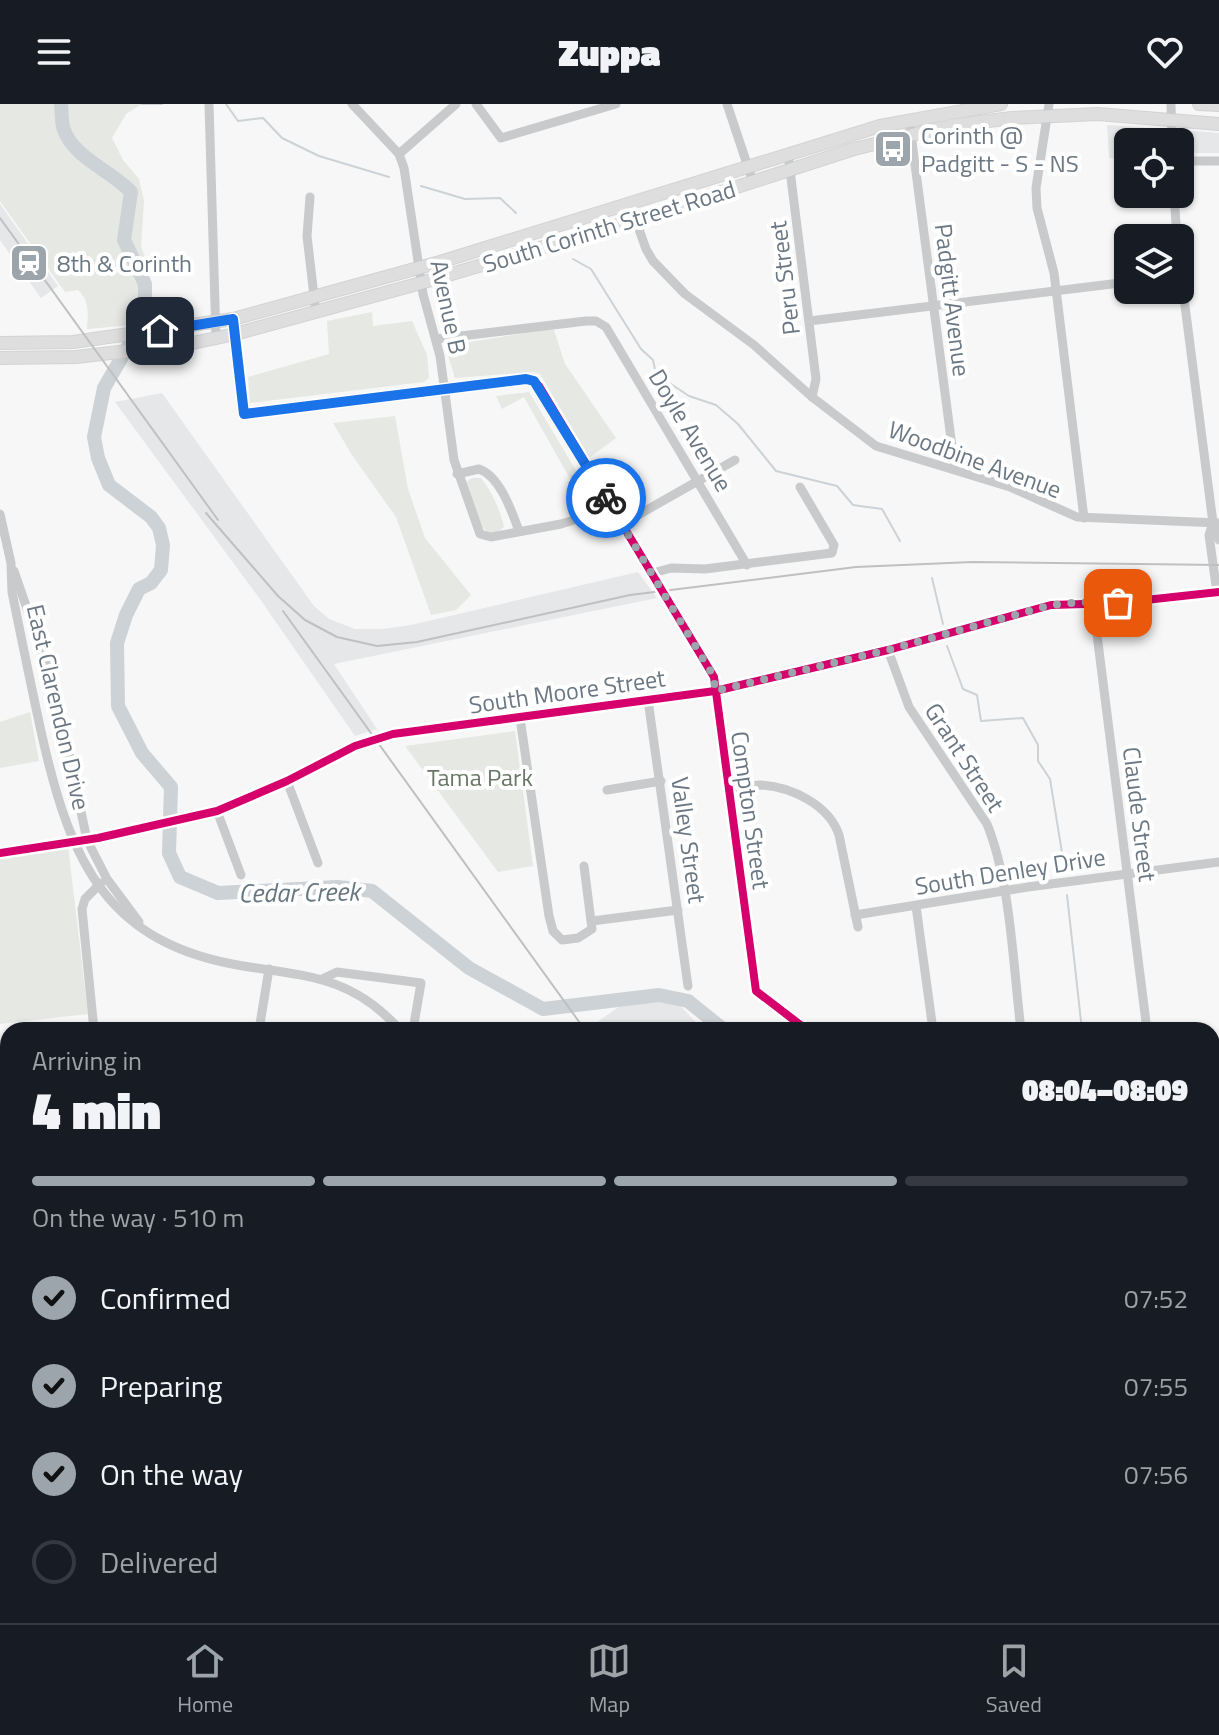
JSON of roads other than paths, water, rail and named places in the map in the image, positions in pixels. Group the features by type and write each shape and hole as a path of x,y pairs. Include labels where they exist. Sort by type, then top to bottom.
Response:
{"main road":[{"name":"South Corinth Street Road","path":"0,343 43,344 233,319 419,269 909,119 1001,104"},
{"path":"1199,104 1219,105"},
{"name":"South Corinth Street Road","path":"2,359 153,349 235,334 635,220 854,149 1012,111 1048,110 1219,124"},
{"path":"569,223 574,238"}],"street":[{"path":"209,104 216,338"},
{"path":"352,104 399,154 456,104"},
{"path":"476,104 501,138 616,104"},
{"path":"727,104 753,182"},
{"path":"1171,104 1172,128"},
{"path":"1048,110 1036,188 1037,208 1056,291 1084,518"},
{"name":"Padgitt Avenue","path":"909,119 955,469"},
{"name":"Avenue B","path":"399,154 404,168 421,283 436,339 457,474 480,534 491,537 519,531"},
{"name":"Peru Street","path":"788,154 816,379 812,397"},
{"path":"1194,161 1219,161"},
{"path":"310,197 307,236 316,313"},
{"name":"Woodbine Avenue","path":"630,204 653,261 685,294 766,355 812,397 876,446 1010,487 1067,514 1084,518 1216,523"},
{"path":"809,321 1114,284"},
{"path":"1184,304 1219,540"},
{"path":"233,319 244,414 445,390"},
{"name":"Doyle Avenue","path":"436,339 596,321 606,327 747,565"},
{"name":"Compton Street","path":"445,390 526,379 534,381 714,677 756,991 797,1022"},
{"path":"622,524 735,460"},
{"path":"457,474 479,469 486,471 519,531 574,520 607,500"},
{"path":"653,573 671,568 705,569 832,553 834,545 800,487"},
{"name":"East Clarendon Drive","path":"0,514 11,563 12,592 48,761 73,842 97,887 118,910 188,953 322,979 348,988 370,1001 392,1022"},
{"path":"1216,523 1209,535 1219,590"},
{"name":"East Clarendon Drive","path":"11,563 56,693 87,840 107,879 143,928"},
{"name":"South Moore Street","path":"0,853 87,840 217,811 375,738 715,691 888,650 1051,605 1118,603 1219,590"},
{"name":"Claude Street","path":"1093,603 1146,1022"},
{"name":"Grant Street","path":"888,650 909,707 987,824 994,841 1004,891 1020,1022"},
{"name":"Valley Street","path":"648,700 688,986"},
{"path":"520,718 553,931 562,940 585,935 592,925 584,866"},
{"path":"48,761 69,757"},
{"path":"287,781 318,863"},
{"path":"607,790 661,781"},
{"path":"729,789 759,785 774,787 824,809 835,822 839,835 858,927"},
{"path":"217,811 241,875"},
{"name":"South Denley Drive","path":"855,915 1219,862"},
{"path":"94,1022 82,909 85,899 107,879"},
{"path":"916,906 932,1022"},
{"path":"592,925 678,910"},
{"path":"260,1022 269,969"},
{"path":"322,979 337,972 421,983 414,1022"}],"waterway":[{"name":"Cedar Creek","path":"61,104 63,127 76,149 131,192 124,240 145,284 145,317 104,388 94,437 98,458 109,485 151,517 159,528 163,545 161,570 151,583 139,589 117,643 118,706 142,753 171,787 169,853 180,877 218,893 338,887 372,891 469,968 543,1009 659,995 688,1001 714,1022"},
{"path":"142,104 162,104"},
{"path":"226,104 238,121 263,118 282,138 319,156 389,177"},
{"path":"421,186 465,199 500,198 516,213"},
{"path":"573,259 591,269 641,349 653,360 656,374 689,396 716,405 738,424 776,471 837,486 853,505 882,509 900,541"},
{"path":"932,578 943,624"},
{"path":"947,646 963,689 977,695 981,721 1023,718 1038,745 1038,761 1050,779 1065,871"},
{"path":"1067,895 1081,1022"}],"tram line":[{"path":"0,218 218,520"},
{"path":"206,513 278,596 305,620 337,637 377,646 417,642 630,595 856,567 972,562 1219,565"},
{"path":"283,611 579,1022"}],"place":[{"name":"Corinth @ Padgitt - S - NS","path":"893,149"},
{"name":"8th & Corinth","path":"29,263"}],"park label":[{"name":"Tama Park","path":"480,777"}]}
